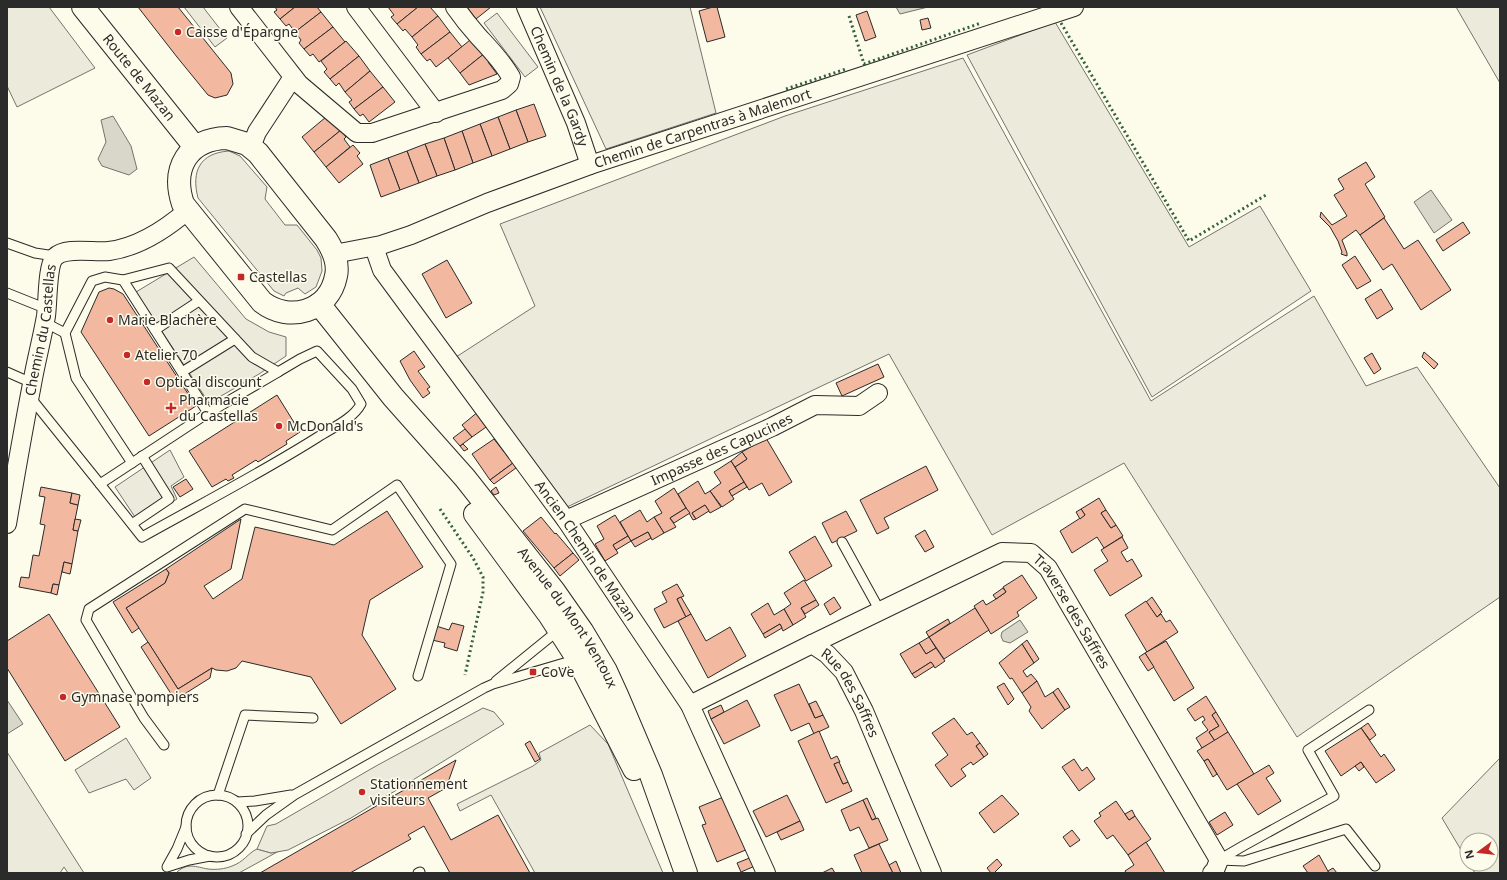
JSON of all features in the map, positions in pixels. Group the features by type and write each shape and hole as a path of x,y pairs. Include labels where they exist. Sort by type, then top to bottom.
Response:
{"main road":[{"name":"Route de Mazan","path":"83,7 195,147"},
{"path":"227,138 240,141 251,147 258,153 326,238 334,254 336,276 333,285 319,304 308,310 297,313 278,311 269,308 257,297 188,210 180,195 179,185 182,164 195,147 202,142 212,139 227,138"},
{"name":"Avenue du Mont Ventoux","path":"319,304 393,397 450,480 564,622 606,671 651,775 685,873"},
{"name":"Avenue du Mont Ventoux","path":"564,622 685,873"}],"street":[{"path":"239,7 299,84 357,133 372,133 436,113 502,90 509,84 511,77 503,64 455,7"},
{"path":"356,7 436,113"},
{"name":"Chemin de la Gardy","path":"526,7 576,123 590,165"},
{"name":"Chemin de Carpentras à Malemort","path":"334,254 374,247 411,235 487,203 590,165 1074,7"},
{"path":"251,147 257,132 293,77"},
{"name":"Chemin du Castellas","path":"7,524 31,389 46,316 50,265 55,256 62,252 109,251 130,246 167,228 188,210"},
{"name":"Ancien Chemin de Mazan","path":"374,247 382,270 566,520 690,705 766,873"},
{"name":"Impasse des Capucines","path":"566,520 815,405 859,406 878,393"},
{"name":"Traverse des Saffres","path":"812,644 1002,552 1031,553 1048,568 1215,867"},
{"name":"Rue des Saffres","path":"690,705 812,644 827,654 844,672 864,711 932,873"}],"lane":[{"path":"7,243 35,253 55,256"},
{"path":"65,333 92,281 105,277 123,280 169,268 252,357 278,372"},
{"path":"123,280 208,413"},
{"path":"7,293 46,316 65,333 76,378 132,463"},
{"path":"155,330 199,301"},
{"path":"182,372 234,338"},
{"path":"7,372 31,389 100,484 142,537 298,450 339,424 358,410 361,404 352,389 317,351 300,359 208,413 100,484"},
{"path":"132,524 169,499 142,456"},
{"path":"164,745 144,718 86,620 89,609 245,509 332,530 397,486 451,564 418,676"},
{"path":"842,542 880,611"},
{"path":"246,834 266,815 294,795 493,684 564,622"},
{"path":"493,684 571,661 578,649 603,681 617,695"},
{"path":"1215,867 1243,846 1334,796 1308,750 1369,710"},
{"path":"218,795 246,716 313,718"},
{"path":"218,795 229,797 237,802 244,810 248,820 245,840 239,848 230,854 221,857 211,856 189,860 165,870 177,849 186,827 187,817 192,808 201,800 208,796 218,795"},
{"path":"237,802 255,801 294,795"},
{"path":"186,827 188,837 194,846 201,852 211,856"},
{"path":"1215,867 1244,862 1346,829 1375,866"}],"shaded area":[{"path":"7,7 49,7 95,68 17,107 7,86"},
{"path":"184,7 203,7 227,38 215,47"},
{"path":"540,7 690,7 716,113 606,149"},
{"path":"896,7 928,7 900,14"},
{"path":"1456,7 1500,7 1500,83"},
{"path":"497,13 538,67 525,77 484,23"},
{"path":"1055,22 1189,247 1260,206 1311,291 1152,397 967,55"},
{"path":"963,58 1151,401 1314,296 1366,386 1417,367 1500,488 1500,597 1297,737 1124,463 992,535 889,354 567,507 456,357 535,306 500,224 785,116"},
{"path":"113,116 131,146 137,169 129,175 102,166 98,159 106,142 101,120"},
{"path":"229,151 240,156 267,187 265,199 285,225 297,225 317,250 321,258 322,271 316,287 305,294 298,288 286,293 284,296 274,291 198,198 196,180 200,165 211,155"},
{"path":"1431,190 1452,220 1434,233 1414,202"},
{"path":"194,257 246,319 269,332 286,337 286,356 259,374 209,403 136,292"},
{"path":"170,450 184,477 171,486 177,499 139,523 115,487"},
{"path":"1020,620 1028,632 1010,643 1003,641 1001,636 1002,632"},
{"path":"7,700 23,724 7,734"},
{"name":"Stationnement visiteurs","path":"483,708 494,712 504,724 351,818 288,850 271,853 257,849 267,826 276,824 376,766"},
{"path":"590,725 608,744 663,873 535,873 491,795 460,811 457,804 533,766 541,760 539,753"},
{"path":"126,738 151,778 134,790 126,779 89,793 75,770"},
{"path":"7,752 84,873 68,873 64,867 60,873 7,873"},
{"path":"1500,758 1500,873 1474,872 1499,872 1499,832 1459,832 1459,847 1442,818"},
{"path":"257,849 271,853 279,851 239,873 176,873 188,866 208,869 223,869 240,862"}],"building":[{"name":"Caisse d'Épargne","path":"138,7 178,7 231,73 233,84 227,95 215,98 208,95"},
{"path":"275,7 295,7 280,19 274,12 277,10"},
{"path":"295,7 317,7 321,12 295,32 289,24 286,26 280,19"},
{"path":"388,7 418,7 397,24 391,17 394,15"},
{"path":"418,7 430,7 438,16 412,37 405,29 403,31 397,24"},
{"path":"467,7 491,7 476,19"},
{"path":"717,7 725,37 707,42 699,11"},
{"path":"867,11 876,37 865,41 856,15"},
{"path":"321,12 333,27 304,49 299,43 301,40 295,32"},
{"path":"438,16 450,32 421,54 416,47 418,45 412,37"},
{"path":"928,18 931,28 922,30 920,20"},
{"path":"333,27 345,42 319,62 313,54 310,56 304,49"},
{"path":"450,32 462,47 436,67 430,59 427,61 421,54"},
{"path":"470,40 477,48 480,46 485,53 460,73 448,58"},
{"path":"346,41 359,56 330,79 324,72 327,69 321,61"},
{"path":"485,53 491,60 488,62 497,74 469,85 460,73"},
{"path":"359,56 370,71 345,92 339,83 336,86 330,79"},
{"path":"370,71 383,87 354,109 349,102 352,100 345,92"},
{"path":"383,87 395,102 369,122 363,114 360,116 354,109"},
{"path":"534,104 546,136 528,142 516,110"},
{"path":"516,110 528,142 510,149 498,117"},
{"path":"326,117 333,125 336,123 341,130 314,152 302,137"},
{"path":"498,117 510,149 492,156 480,124"},
{"path":"480,124 492,156 473,163 462,131"},
{"path":"341,130 346,137 344,139 350,147 326,167 314,152"},
{"path":"462,131 473,163 455,170 444,138"},
{"path":"444,138 455,170 437,176 425,144"},
{"path":"425,144 437,176 419,183 407,151"},
{"path":"353,145 360,153 357,156 363,164 339,183 326,167"},
{"path":"407,151 419,183 400,190 388,158"},
{"path":"388,158 400,190 381,197 370,165"},
{"path":"1366,162 1375,177 1365,184 1385,217 1360,235 1356,230 1342,240 1347,256 1341,254 1342,252 1338,241 1330,227 1320,217 1321,212 1332,225 1347,216 1334,195 1344,189 1338,179"},
{"path":"1384,218 1404,249 1418,240 1451,290 1421,310 1392,264 1383,270 1360,235"},
{"path":"1463,222 1470,233 1443,251 1436,240"},
{"path":"1355,256 1371,281 1357,289 1342,265"},
{"path":"447,260 472,303 446,318 422,274"},
{"path":"109,288 123,294 196,406 149,436 81,332 99,292"},
{"path":"1381,289 1393,309 1377,319 1365,299"},
{"path":"414,351 425,367 418,371 430,387 427,389 430,393 423,398 410,380 400,361"},
{"path":"1424,352 1438,364 1434,369 1422,357"},
{"path":"1372,353 1381,369 1374,374 1364,358"},
{"path":"878,364 884,377 842,396 836,383"},
{"path":"277,395 300,432 286,441 287,444 258,462 256,460 232,475 234,478 228,481 226,479 212,487 189,451"},
{"path":"479,411 489,425 472,437 462,425"},
{"path":"465,429 472,437 460,446 453,438"},
{"path":"766,438 792,482 769,496 762,483 749,490 735,467 747,459 742,452"},
{"path":"494,439 513,463 490,480 472,454"},
{"path":"463,444 468,449 464,451 460,446"},
{"path":"742,452 747,459 735,467 731,461"},
{"path":"731,461 744,482 729,491 734,499 722,507 710,491 721,483 714,472"},
{"path":"513,463 516,468 494,484 490,480"},
{"path":"926,466 938,490 884,518 889,528 877,534 860,500"},
{"path":"186,479 193,489 180,497 173,487"},
{"path":"698,481 705,494 710,491 721,507 710,513 705,505 692,513 696,519 693,520 678,494"},
{"path":"744,482 747,487 732,496 729,491"},
{"path":"41,487 72,493 70,503 78,505 73,530 78,531 72,564 64,562 59,585 53,584 51,593 19,587 21,577 29,578 33,555 39,556 45,525 40,524 45,497 39,496"},
{"path":"496,487 499,493 494,495 491,491"},
{"path":"674,488 686,508 670,518 676,527 664,533 654,517 662,513 655,501"},
{"path":"72,493 80,495 78,505 70,503"},
{"path":"1099,498 1106,510 1101,513 1111,528 1116,525 1123,536 1104,548 1097,537 1072,553 1060,531 1085,515 1081,509"},
{"path":"705,505 709,511 696,519 692,513"},
{"path":"686,508 690,513 674,523 670,518"},
{"path":"1081,509 1085,515 1080,519 1076,512"},
{"path":"640,510 647,522 654,517 664,533 652,540 648,532 631,541 620,522"},
{"path":"1106,510 1116,525 1111,528 1101,513"},
{"path":"387,511 423,567 370,600 362,635 396,689 341,724 311,677 242,661 236,668 227,671 212,668 178,689 126,608 165,583 169,573 166,569 241,519 231,569 204,586 213,599 242,579 255,527 334,545"},
{"path":"846,511 857,531 832,543 822,523"},
{"path":"615,515 628,536 613,545 618,553 605,561 595,544 604,539 597,526"},
{"path":"541,517 573,553 554,568 523,531"},
{"path":"75,519 81,520 78,531 73,530"},
{"path":"925,530 934,547 925,552 915,536"},
{"path":"648,532 651,538 635,547 631,541"},
{"path":"628,536 631,541 616,550 613,545"},
{"path":"815,536 832,566 806,581 789,552"},
{"path":"1122,537 1128,548 1121,552 1127,562 1132,559 1142,576 1110,596 1094,570 1108,561 1101,550"},
{"path":"573,553 579,560 560,576 554,568"},
{"path":"64,562 72,564 70,574 62,572"},
{"path":"166,569 169,573 165,583 126,608 139,628 132,633 113,602"},
{"path":"1022,575 1037,598 1017,612 1019,616 991,634 974,606 983,600 986,605 996,599 1006,592 1003,587"},
{"path":"804,580 816,600 801,608 806,617 793,625 784,609 791,604 784,593"},
{"path":"53,584 59,585 57,595 51,593"},
{"path":"677,584 684,596 677,599 686,617 664,628 654,609 667,602 662,592"},
{"path":"1003,588 1006,592 996,599 993,595"},
{"path":"681,597 691,614 686,617 677,599"},
{"path":"834,597 841,608 830,615 824,604"},
{"path":"1152,597 1162,612 1157,617 1146,602"},
{"path":"816,600 819,605 805,614 801,608"},
{"path":"1146,601 1157,617 1161,614 1166,622 1170,620 1178,632 1147,652 1125,615"},
{"path":"768,603 774,615 784,609 793,625 783,631 780,624 763,634 751,614"},
{"path":"975,608 989,630 944,659 929,637"},
{"name":"Gymnase pompiers","path":"49,614 120,727 65,761 7,668 7,641"},
{"path":"691,614 706,641 730,627 746,656 708,678 678,621"},
{"path":"948,619 950,623 929,637 926,632"},
{"path":"452,623 464,626 457,651 444,647 445,643 432,640 436,626 449,630"},
{"path":"780,624 782,628 765,638 763,634"},
{"path":"929,637 936,648 926,654 919,643"},
{"path":"1027,640 1039,659 1034,663 1022,644"},
{"path":"1166,641 1194,688 1174,701 1145,653"},
{"path":"148,642 178,689 212,668 210,678 175,700 141,647"},
{"path":"919,643 926,654 936,648 945,661 935,668 931,662 912,674 900,654"},
{"path":"1022,644 1034,663 1023,671 1027,677 1031,674 1037,681 1022,693 999,663"},
{"path":"1145,653 1154,667 1148,671 1139,657"},
{"path":"931,662 934,666 915,678 912,674"},
{"path":"1037,681 1045,697 1053,692 1065,710 1042,729 1029,711 1031,707 1022,693"},
{"path":"1004,683 1014,699 1008,705 997,687"},
{"path":"799,684 815,718 823,715 829,727 814,734 809,723 791,731 774,695"},
{"path":"1058,688 1070,707 1065,710 1053,692"},
{"path":"1206,696 1216,712 1212,715 1219,726 1209,732 1215,741 1202,748 1196,738 1208,730 1202,722 1205,720 1203,716 1195,721 1187,709"},
{"path":"747,700 760,726 724,744 711,719"},
{"path":"816,701 823,715 815,718 809,704"},
{"path":"721,705 724,712 711,719 708,711"},
{"path":"1216,712 1228,732 1215,741 1209,732 1219,726 1212,715"},
{"path":"954,718 967,735 972,732 980,743 976,746 984,757 973,765 971,762 961,769 966,776 951,787 935,765 948,755 932,733"},
{"path":"1368,723 1376,735 1370,740 1361,728"},
{"path":"1361,728 1381,757 1384,754 1395,770 1376,783 1361,762 1341,776 1325,751"},
{"path":"819,731 831,759 837,756 840,762 834,764 843,784 848,782 852,791 826,803 798,741"},
{"path":"1228,732 1254,774 1227,790 1208,759 1204,761 1197,751"},
{"path":"530,741 540,759 535,762 525,744"},
{"path":"980,743 988,754 984,757 976,746"},
{"path":"1074,759 1082,771 1087,767 1095,779 1079,791 1062,767"},
{"path":"1208,759 1217,774 1213,777 1204,761"},
{"path":"456,760 446,788 428,798 451,840 498,815 530,873 450,873 424,826 408,835 411,839 350,873 260,873"},
{"path":"839,762 848,782 843,784 834,764"},
{"path":"1361,762 1364,767 1359,771 1355,766"},
{"path":"1269,765 1274,773 1266,778 1281,801 1258,815 1237,784"},
{"path":"787,795 800,821 766,837 753,811"},
{"path":"1002,795 1019,814 994,833 979,813"},
{"path":"726,796 748,849 717,862 702,825 706,824 699,807"},
{"path":"867,798 876,818 872,820 863,800"},
{"path":"863,800 872,820 878,818 888,840 869,848 859,827 850,831 841,810"},
{"path":"1116,801 1129,820 1135,816 1151,839 1128,855 1113,835 1107,839 1094,821 1101,816 1099,813"},
{"path":"1132,810 1135,816 1129,820 1125,814"},
{"path":"1225,812 1233,825 1217,835 1209,822"},
{"path":"800,821 804,830 781,840 777,832"},
{"path":"1072,830 1080,840 1070,847 1063,837"},
{"path":"1146,842 1165,873 1126,873 1125,871 1134,865 1128,855"},
{"path":"879,844 893,873 862,873 854,855"},
{"path":"1319,855 1329,873 1308,873 1303,866"},
{"path":"752,857 755,866 741,872 737,863"},
{"path":"997,859 1002,865 994,873 991,873 987,868"},
{"path":"896,861 901,873 893,873 889,865"},
{"path":"832,868 835,873 822,873"},
{"path":"1333,868 1337,873 1329,873 1328,871"}],"hedge":[{"path":"849,16 864,64 981,23"},
{"path":"1061,23 1189,241 1266,195"},
{"path":"786,89 846,69"},
{"path":"440,509 473,558 483,577 483,592 465,675"}],"place":[{"name":"Caisse d'Épargne","path":"178,32"},
{"name":"Castellas","path":"241,277"},
{"name":"Marie Blachère","path":"110,320"},
{"name":"Atelier 70","path":"127,355"},
{"name":"Optical discount","path":"147,382"},
{"name":"Pharmacie du Castellas","path":"171,408"},
{"name":"McDonald's","path":"279,426"},
{"name":"CoVe","path":"533,672"},
{"name":"Gymnase pompiers","path":"63,697"},
{"name":"Stationnement visiteurs","path":"362,792"}]}
